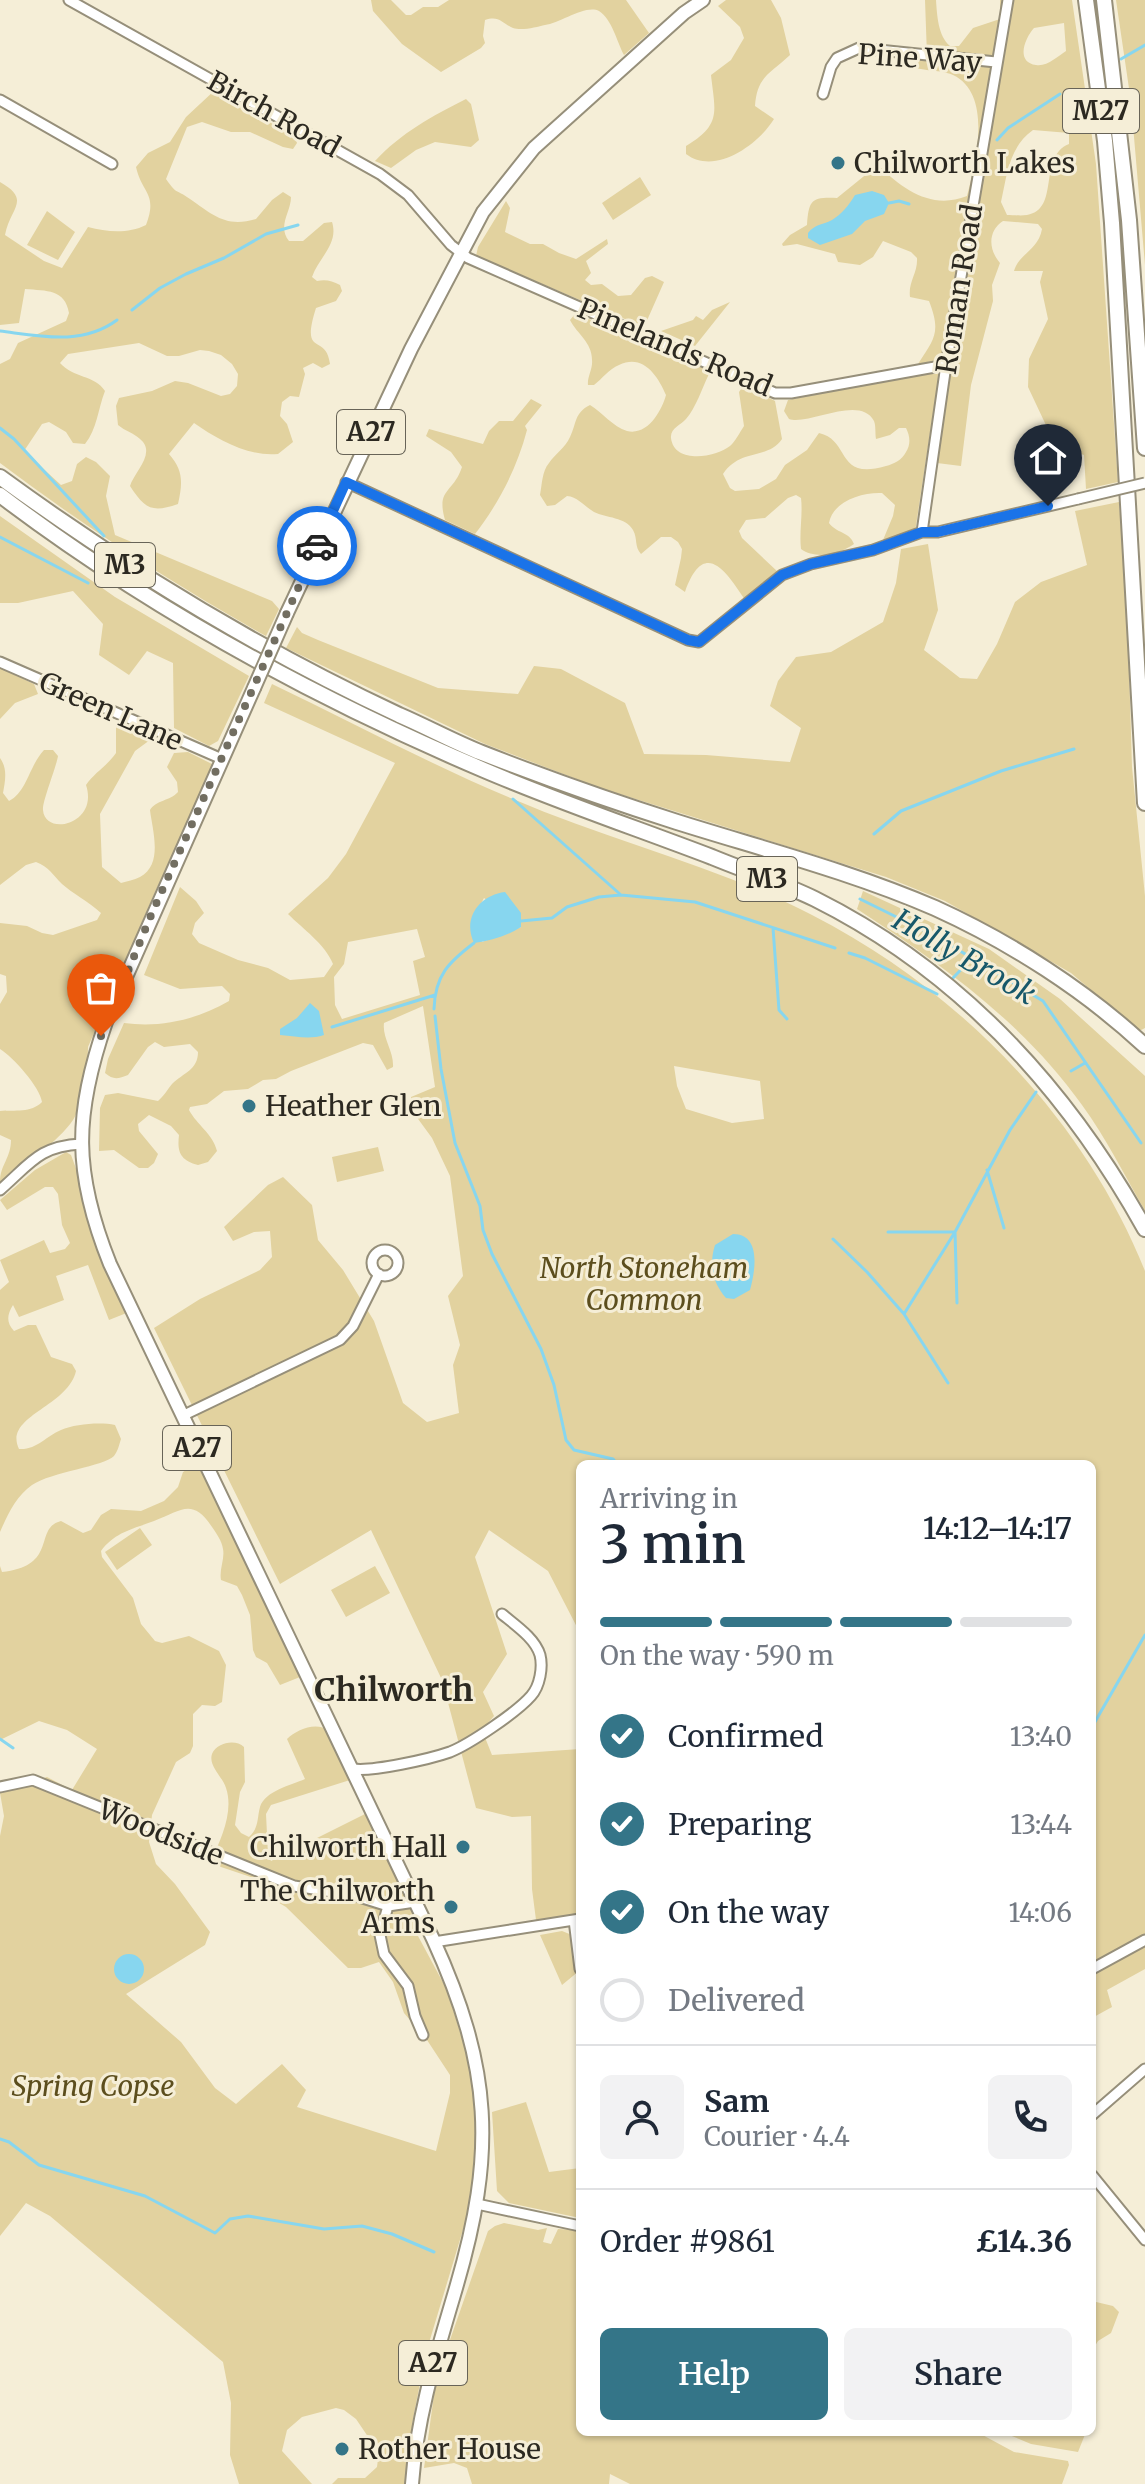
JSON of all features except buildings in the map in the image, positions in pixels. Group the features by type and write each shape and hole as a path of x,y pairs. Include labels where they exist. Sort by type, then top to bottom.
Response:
{"highway":[{"name":"M27","path":"1086,0 1105,141 1112,223 1145,803"},
{"name":"M27","path":"1104,0 1129,220 1145,448"},
{"name":"M3","path":"0,477 119,562 257,645 341,688 479,751 571,786 872,884 936,909 1002,943 1057,978 1145,1046"},
{"name":"M3","path":"0,495 44,529 155,602 250,659 331,700 486,771 814,899 866,927 965,999 1013,1044 1085,1131 1118,1180 1145,1229"}],"main road":[{"name":"A27","path":"684,13 692,0"},
{"name":"A27","path":"412,2484 425,2392 457,2287 477,2204 484,2146 480,2086 467,2026 434,1942 101,1242 88,1200 81,1144 82,1107 106,1022 346,482 459,252 483,212 534,148 684,13 703,0"}],"street":[{"name":"Birch Road","path":"69,0 380,174 424,212 459,252"},
{"name":"Roman Road","path":"922,532 946,365 1008,0"},
{"name":"Pine Way","path":"823,94 837,58 859,48 996,62"},
{"path":"0,100 112,164"},
{"name":"Pinelands Road","path":"459,252 775,393 791,393 946,365"},
{"path":"346,482 688,640 699,642 794,568 873,550 922,532 938,532 1145,483"},
{"name":"Green Lane","path":"0,662 222,759"},
{"path":"0,1190 47,1149 81,1144"},
{"path":"182,1416 340,1340 353,1326 379,1274"},
{"path":"353,1769 396,1764 449,1752 477,1738 532,1695 540,1679 540,1653 502,1614"},
{"name":"Woodside","path":"0,1787 33,1780 294,1886 353,1895 388,1906 415,1902"},
{"path":"388,1906 380,1935 384,1954 408,1986 423,2035"},
{"path":"434,1942 576,1920"},
{"path":"1096,1967 1145,1940"},
{"path":"1096,2112 1145,2069"},
{"path":"1096,2180 1145,2240"},
{"path":"477,2204 576,2225"}],"green space":[{"path":"371,0 391,0 406,15 411,15 423,7 438,7 449,0 626,0 649,33 624,55 614,31 599,11 587,10 551,24 525,29 490,19 485,20 485,43 481,48 441,72 402,44 373,11"},
{"path":"726,0 771,0 781,18 790,55 766,76 758,88 755,106 774,119 767,129 735,154 710,161 697,160 686,154 686,146 706,131 714,116 711,75 731,60 744,38 740,27 718,6"},
{"path":"925,0 936,0 943,37 950,46 959,46 973,28 1000,19 1000,0 1072,0 1096,164 1118,482 1086,489 1084,455 1059,447 1028,387 1029,359 1048,319 1040,282 1043,271 1014,271 1040,236 1042,229 1038,224 1003,221 992,235 993,252 1000,263 992,285 993,301 971,385 961,466 937,463 952,363 937,360 918,364 932,341 935,320 929,301 910,297 917,258 911,252 883,241 873,257 860,265 838,262 835,254 797,244 782,244 807,225 813,202 822,198 837,198 874,168 880,167 909,190 930,199 942,201 967,196 977,148 977,113 973,97 965,84 953,75 904,63 904,57 927,56","holes":["1064,23 1066,51 1044,64 1030,63 1024,49 1034,28","1033,130 1069,133 1069,144 1059,151 1054,160 1047,193 1037,211 1027,215 1007,215 1001,202 1010,162 1019,145"]},
{"path":"1116,0 1145,0 1145,265 1131,102"},
{"path":"215,90 295,137 297,143 293,149 283,147 250,132 231,132 202,122 187,127 166,179 173,188 213,215 236,222 256,219 283,192 291,197 284,224 289,241 303,241 324,223 332,222 331,244 312,277 317,281 326,280 340,285 342,291 336,301 316,308 311,334 312,340 328,354 330,364 322,368 313,363 303,368 305,374 299,397 290,396 282,402 280,416 287,424 293,442 278,454 255,453 223,441 194,423 169,454 181,477 178,504 155,508 145,504 130,486 143,462 145,444 118,425 116,406 119,398 152,391 175,381 221,396 230,394 237,386 238,374 221,355 209,351 167,356 139,343 68,354 60,363 65,368 96,382 105,391 92,432 85,444 73,443 66,432 49,422 42,424 24,451 61,485 72,481 77,464 86,457 96,462 110,476 106,496 115,535 272,601 279,609 266,636 130,554 0,463 0,364 10,359 18,343 66,321 69,313 64,299 59,295 25,289 19,323 0,325 0,182 10,188 17,200 5,235 44,261 62,268 88,227 117,231 146,225 150,200 136,167 148,153 170,142 186,117"},
{"path":"466,99 471,104 479,140 471,147 435,142 416,150 391,168 375,161 418,126"},
{"path":"640,177 651,195 613,220 602,203"},
{"path":"506,201 510,208 505,232 530,244 543,244 576,259 607,239 608,244 586,261 591,273 585,280 591,285 602,284 618,296 631,295 645,278 652,276 664,282 645,325 476,256 478,247"},
{"path":"47,211 75,232 58,260 27,245"},
{"path":"730,302 695,346 661,331 693,320 696,316 703,320 712,310"},
{"path":"575,314 638,337 708,370 693,409 671,435 679,452 706,456 732,444 744,426 739,392 744,385 775,401 782,439 769,450 745,457 730,466 723,474 735,491 759,489 776,479 785,465 807,450 819,433 836,443 845,458 859,468 870,469 898,461 909,446 906,428 899,428 890,435 876,439 874,421 867,413 857,410 789,419 784,411 788,400 929,372 939,374 915,532 883,540 895,505 882,493 866,494 842,504 829,523 854,544 835,553 814,554 801,549 801,498 796,495 788,498 765,518 746,520 739,531 742,538 778,572 745,600 723,570 707,563 692,576 685,592 675,585 682,549 671,537 661,537 641,554 633,530 626,523 594,512 567,496 555,505 547,506 540,495 545,470 568,441 581,411 590,405 617,426 635,432 648,426 666,395 654,374 635,362 619,365 594,385 588,385 591,354 570,320"},
{"path":"531,399 542,405 525,426 527,430 523,444 512,471 484,522 475,534 445,520 444,496 462,467 451,452 426,436 429,429 483,444 489,431 499,421 513,421"},
{"path":"1119,502 1127,602 1132,767 1145,896 1145,1028 1139,1031 1071,973 945,901 886,877 597,787 485,744 286,648 297,627 302,633 318,640 438,688 518,694 534,666 561,669 625,703 644,754 790,762 801,728 770,706 778,681 796,657 831,652 883,622 896,583 901,549 928,544 938,610 924,650 960,678 977,679 997,644 1015,602 1041,582 1087,565 1075,511"},
{"path":"0,516 115,597 249,676 218,741 209,746 174,728 173,663 147,651 129,675 99,655 103,624 73,591 18,603 0,603"},
{"path":"0,668 34,684 38,694 15,703 0,719"},
{"name":"North Stoneham Common","path":"272,684 482,786 550,814 739,882 812,915 866,946 918,981 966,1020 1011,1064 1088,1161 1119,1215 1145,1271 1145,1969 1107,1990 1112,2007 1096,2016 1096,1460 576,1460 576,1625 548,1571 489,1530 475,1557 507,1654 483,1692 494,1716 482,1730 492,1755 576,1749 576,1915 536,1920 532,1889 531,1816 512,1817 476,1808 442,1680 371,1530 280,1584 154,1328 200,1299 260,1270 272,1257 270,1231 254,1232 233,1241 224,1227 268,1185 283,1177 312,1205 318,1240 343,1270 374,1321 403,1403 427,1422 459,1413 453,1365 460,1345 448,1296 463,1276 450,1176 432,1138 413,1112 411,1097 435,1087 423,1006 384,1023 393,1061 393,1067 387,1070 373,1045 363,1043 276,1079 263,1080 248,1089 224,1091 207,1104 190,1107 189,1110 217,1151 208,1162 198,1165 187,1161 179,1151 179,1135 171,1126 149,1115 138,1124 139,1131 158,1154 148,1168 139,1168 114,1150 99,1151 100,1108 105,1095 118,1093 158,1101 172,1084 193,1067 197,1058 198,1052 190,1044 164,1047 155,1042 128,1075 111,1077 105,1073 108,1059 124,1023 178,1021 229,1001 230,994 222,986 180,989 144,975 180,887 204,913 195,923 192,934 199,943 238,960 268,968 290,980 324,977 333,964 329,957 319,943 288,914 328,878 346,854 395,763 264,703","holes":["484,898 521,927 482,942 471,923","417,929 425,957 413,961 420,995 342,1019 335,1005 334,977 344,964 348,942","674,1066 760,1081 764,1119 732,1123 686,1109 677,1086"]},
{"path":"120,721 154,737 135,751 100,814 102,867 121,883 140,877 152,864 155,846 150,810 178,792 177,782 167,767 174,753 188,752 212,764 213,770 155,892 88,1047 77,1113 50,1145 0,1182 11,1140 0,1135 0,1111 28,1109 42,1102 25,1073 0,1049 0,1004 7,992 6,976 0,974 0,923 27,926 53,935 97,920 101,913 36,862 26,865 0,885 0,758 5,771 3,793 9,801 20,791 44,750 53,750 58,756 43,810 52,823 70,822 85,809 88,798 86,785 116,753 116,725"},
{"path":"863,891 989,949 1060,999 1145,1076 1145,1211 1099,1131 1059,1075 979,996 857,909"},
{"path":"378,1147 384,1171 337,1182 332,1157"},
{"path":"66,1152 71,1155 129,1312 109,1320 88,1265 56,1276 64,1300 19,1317 13,1305 8,1318 14,1331 36,1325 51,1357 72,1364 76,1371 61,1394 20,1428 17,1438 19,1449 36,1445 67,1428 80,1425 115,1425 121,1439 109,1460 32,1485 17,1500 0,1532 0,1290 9,1282 0,1260 44,1240 50,1253 65,1249 70,1243 62,1225 58,1194 53,1187 45,1187 7,1210 0,1200 35,1170"},
{"name":"Spring Copse","path":"198,1463 300,1677 280,1685 267,1663 256,1657 250,1615 242,1595 237,1586 221,1580 221,1543 198,1512 186,1509 132,1529 112,1539 101,1551 102,1557 133,1598 141,1624 155,1641 162,1643 189,1636 219,1651 226,1665 222,1702 215,1706 202,1705 193,1714 193,1746 190,1753 176,1762 152,1815 149,1842 156,1864 175,1884 210,1932 205,1945 126,1994 181,2042 215,2088 236,2104 282,2064 306,2090 297,2107 436,2151 450,2093 450,2075 404,2013 393,1982 379,1962 361,1968 348,1968 286,1907 269,1897 266,1882 221,1867 211,1860 222,1834 228,1806 226,1788 212,1763 214,1750 227,1743 244,1747 245,1782 240,1792 235,1825 249,1837 256,1826 263,1801 279,1789 305,1779 287,1739 307,1728 319,1727 329,1731 350,1780 271,1805 266,1814 268,1855 271,1861 365,1814 422,1932 418,1936 447,1990 467,2054 477,2116 474,2193 426,2353 405,2484 332,2484 338,2478 365,2478 377,2467 378,2459 375,2447 356,2419 336,2408 302,2417 287,2430 282,2451 312,2484 239,2484 230,2455 231,2403 223,2362 50,2216 26,2203 0,2236 0,1836 4,1816 0,1793 47,1777 72,1790 97,1749 67,1730 39,1721 0,1740 0,1566 2,1572 31,1562 38,1555 48,1531 61,1521 83,1533 91,1530 101,1515 111,1509 141,1511 164,1501 178,1487 183,1472"},
{"path":"140,1528 152,1545 117,1570 105,1552"},
{"path":"375,1566 390,1593 346,1617 331,1590"},
{"path":"562,1931 572,1935 576,1973 562,1985 540,1935"},
{"path":"526,2102 549,2172 576,2169 576,2217 509,2203 497,2191 492,2112"},
{"path":"504,2223 538,2230 547,2228 543,2242 551,2244 558,2229 576,2230 576,2436 984,2436 1014,2452 1068,2461 1062,2484 630,2484 610,2474 609,2484 472,2484 467,2468 454,2463 424,2468 436,2380 488,2231"},
{"path":"1096,2302 1113,2306 1119,2312 1111,2333 1096,2344"},
{"path":"1012,2436 1084,2436 1078,2452 1031,2444"}],"water":[{"path":"872,191 884,195 889,203 884,214 865,221 852,234 820,245 808,238 808,233 816,226 839,215 855,195"},
{"path":"505,892 521,913 521,927 499,938 474,943 470,925 476,909 488,898"},
{"path":"310,1003 319,1011 324,1035 280,1035 280,1029 297,1018"},
{"path":"733,1234 749,1240 754,1255 750,1290 734,1299 726,1298 721,1292 712,1266 715,1245"},
{"path":"129,1954 140,1958 144,1969 140,1980 129,1984 118,1980 114,1969 118,1958"}],"waterway":[{"path":"1121,59 1145,45"},
{"name":"Holly Brook","path":"997,140 1008,128 1060,94"},
{"path":"889,203 899,201 909,204"},
{"path":"132,310 160,288 186,274 224,258 266,234 298,225"},
{"path":"0,331 45,337 75,336 104,328 117,320"},
{"path":"0,428 14,439 104,536"},
{"path":"0,537 88,583"},
{"name":"Holly Brook","path":"874,834 901,811 1001,771 1074,749"},
{"path":"513,799 621,895"},
{"path":"521,921 552,918 567,907 599,897 621,895 695,902 835,948"},
{"name":"Holly Brook","path":"860,899 937,937 1043,1001 1141,1143"},
{"path":"773,928 779,1010 787,1019"},
{"path":"434,1009 437,987 445,970 474,943"},
{"path":"849,953 937,994"},
{"path":"953,978 972,958"},
{"path":"332,1027 435,995"},
{"path":"435,1016 455,1143 480,1206 483,1230 492,1254 541,1349 554,1385 566,1440 574,1450 614,1460"},
{"path":"1071,1071 1085,1063"},
{"path":"904,1314 955,1232 1010,1130 1036,1092"},
{"path":"987,1170 1004,1228"},
{"path":"888,1232 955,1232 957,1303"},
{"path":"833,1239 904,1314 948,1383"},
{"name":"Holly Brook","path":"1096,1720 1145,1635"},
{"path":"0,1739 13,1748"},
{"path":"0,2139 9,2142 39,2165 145,2196 215,2233 230,2219 248,2216 324,2229 362,2226 392,2234 434,2252"}],"way so far":[{"path":"101,1036 152,913 317,546"}],"place":[{"name":"Chilworth Lakes","path":"838,163"},
{"name":"Heather Glen","path":"249,1106"},
{"name":"Chilworth Hall","path":"463,1847"},
{"name":"The Chilworth Arms","path":"451,1907"},
{"name":"Rother House","path":"342,2449"}],"district":[{"name":"Chilworth","path":"394,1690"}],"route":[{"path":"317,546 346,482 688,640 699,642 794,568 873,550 922,532 938,532 1048,506"}]}
